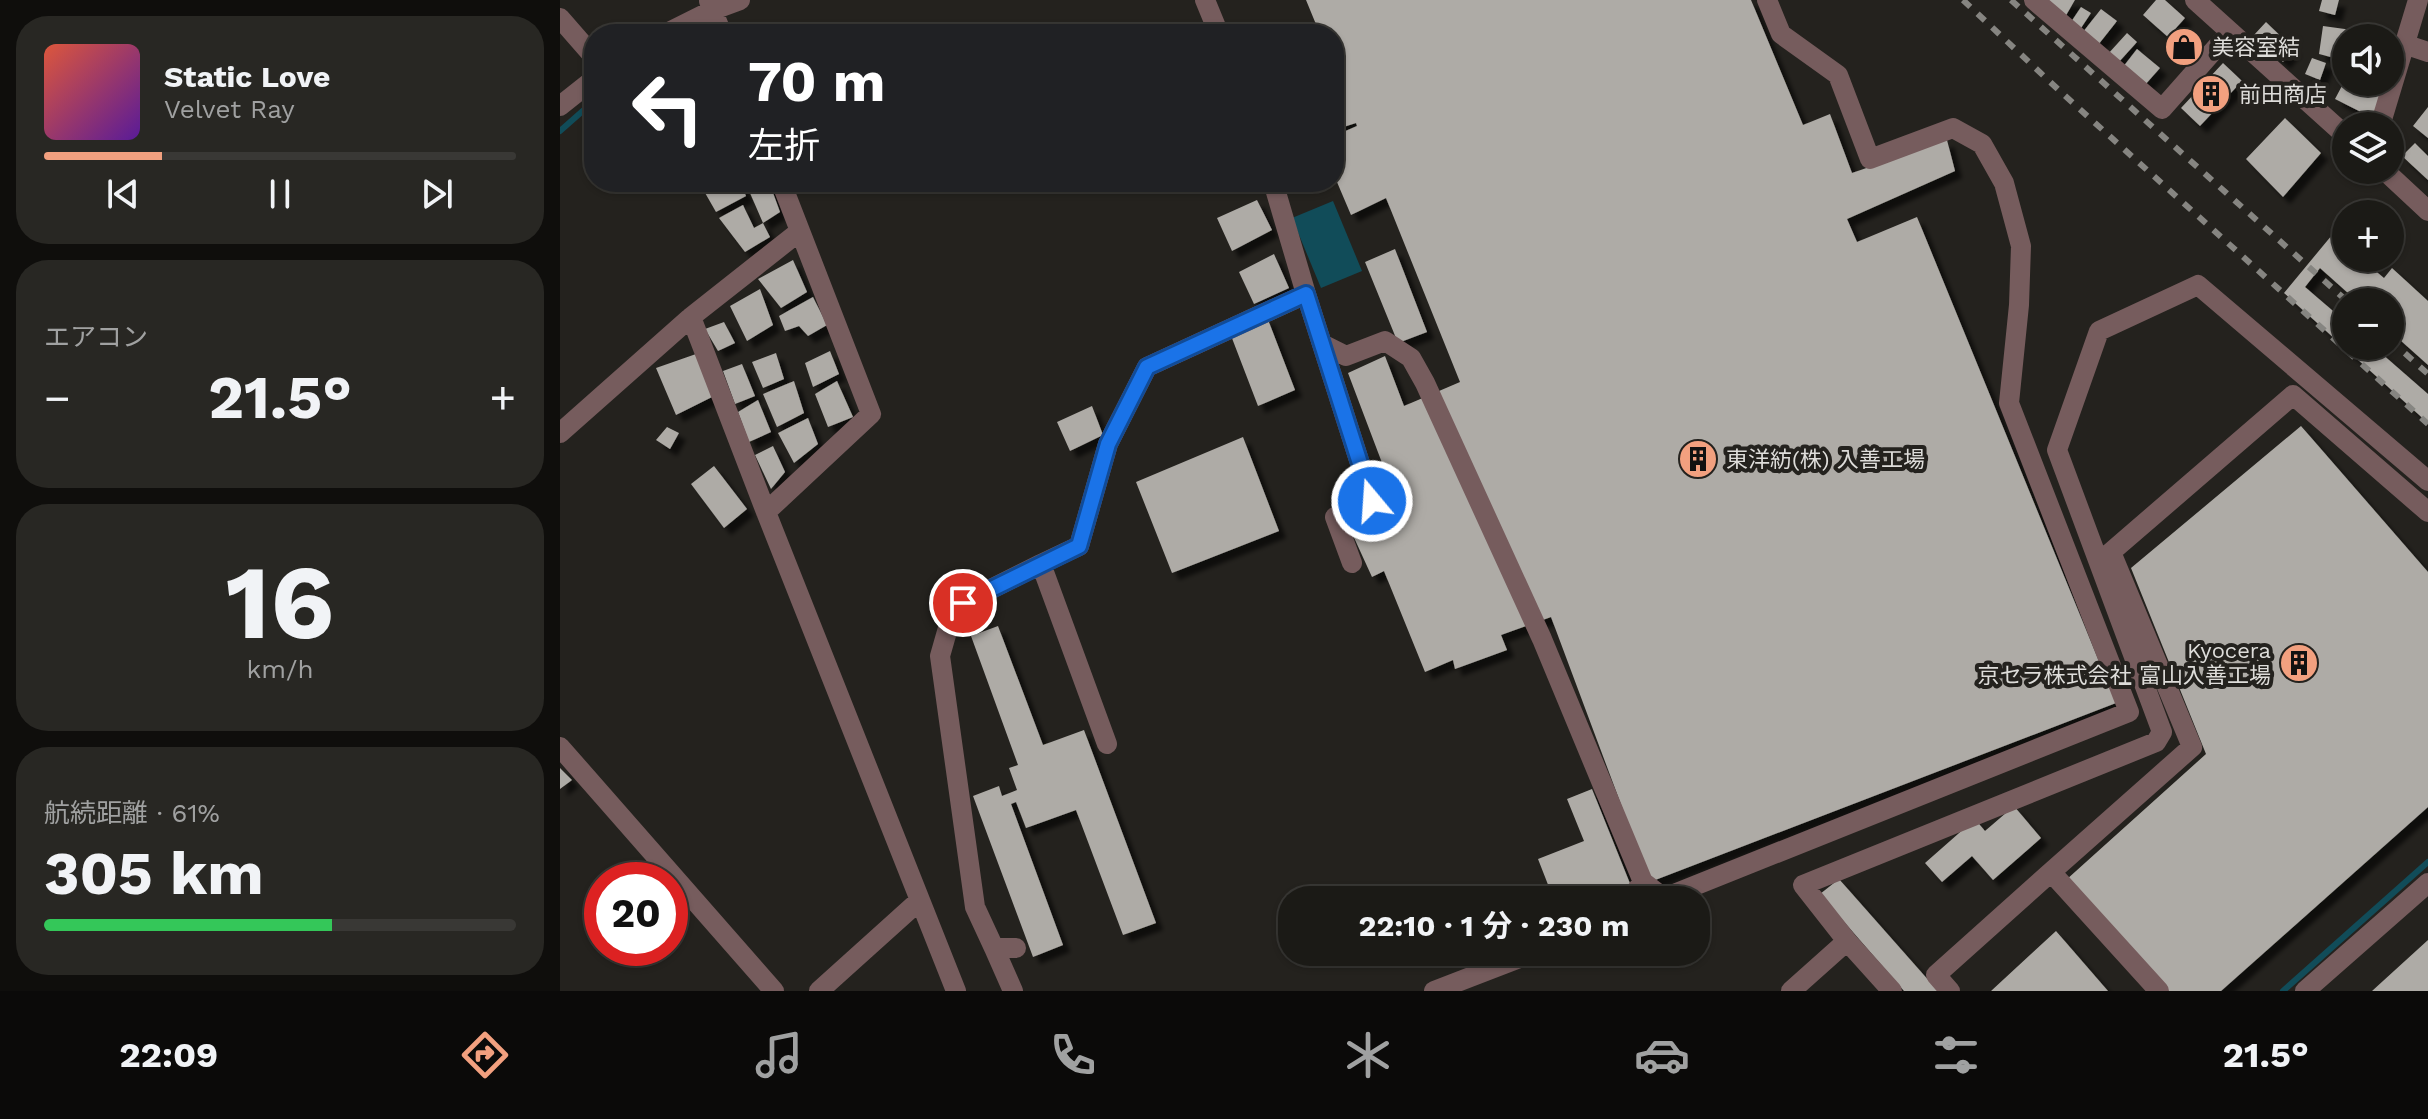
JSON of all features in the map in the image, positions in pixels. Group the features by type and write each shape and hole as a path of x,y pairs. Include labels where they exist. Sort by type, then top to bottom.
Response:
{"street":[{"path":"681,24 711,5 740,0"},
{"path":"1205,0 1215,24"},
{"path":"1322,344 1346,356 1385,341 1411,358 1542,639 1643,882 1664,898 2129,712 2009,403 2019,305 2021,246 2004,183 1982,144 1953,128 1870,159 1838,75 1781,34 1767,0"},
{"path":"2034,0 2162,109 2230,32"},
{"path":"2195,0 2217,8 2230,32 2332,123"},
{"path":"2418,0 2404,44 2428,52"},
{"path":"711,5 718,24"},
{"path":"560,18 584,46"},
{"path":"560,106 584,87"},
{"path":"2399,184 2428,211"},
{"path":"766,512 871,414 785,192"},
{"path":"1276,192 1372,501 1335,517 1352,563"},
{"path":"560,433 691,317 800,231"},
{"path":"1892,991 1803,885 2156,742 2162,732 2057,450 2099,331 2198,285 2428,481"},
{"path":"1013,991 975,907 940,656 948,628 963,603 1079,546 1108,444 1147,367 1306,294"},
{"path":"691,317 956,991"},
{"path":"1950,991 1936,975 2192,747 2111,552 2293,395 2428,512"},
{"path":"1041,564 1107,744"},
{"path":"560,747 774,991"},
{"path":"2051,872 2159,991"},
{"path":"1640,886 1643,882"},
{"path":"2305,991 2428,883"},
{"path":"819,991 920,900"},
{"path":"1791,991 1847,941"},
{"path":"994,948 1016,948"},
{"path":"1434,991 1499,966"}],"water":[{"path":"1333,201 1362,271 1321,288 1292,218"}],"building":[{"name":"東洋紡(株) 入善工場","path":"1306,0 1751,0 1803,125 1830,114 1852,173 1947,140 1955,171 1847,219 1857,242 1917,217 2116,703 1650,882 1551,617 1501,635 1507,650 1455,669 1453,660 1425,672 1384,571 1372,577 1351,531 1401,513 1348,373 1385,356 1404,406 1460,382 1386,198 1351,215 1341,192 1344,192 1344,132 1357,126 1356,123 1344,127 1344,24 1316,24"},
{"path":"2046,0 2075,0 2065,17"},
{"path":"2156,0 2165,0 2185,18 2168,37 2143,15"},
{"path":"2322,0 2339,0 2335,15 2319,11"},
{"path":"2081,7 2091,13 2081,28 2071,22"},
{"path":"2101,9 2117,21 2098,45 2083,32"},
{"path":"2266,22 2294,49 2283,62 2254,35"},
{"path":"2323,26 2332,27 2332,57 2319,54"},
{"path":"2127,33 2137,42 2118,63 2108,54"},
{"path":"2179,34 2195,49 2183,63 2166,48"},
{"path":"2137,49 2160,68 2144,86 2123,67"},
{"path":"2312,58 2326,63 2320,80 2305,74"},
{"name":"前田商店","path":"2223,63 2242,81 2200,126 2181,108"},
{"path":"2337,96 2383,96 2376,112 2361,112 2335,99"},
{"path":"2428,107 2428,138 2413,126"},
{"path":"2285,118 2321,153 2283,197 2246,159"},
{"path":"2415,143 2428,156 2428,180 2404,158"},
{"path":"705,192 744,192 746,196 716,212"},
{"path":"750,192 773,192 780,212 763,223"},
{"path":"1257,200 1272,230 1232,251 1217,218"},
{"path":"743,205 754,228 763,223 770,237 745,252 719,218"},
{"path":"2332,235 2332,272 2377,272 2384,278 2389,272 2396,272 2428,301 2428,365 2404,344 2404,288 2342,288 2320,268 2305,287 2332,310 2332,336 2284,293"},
{"path":"1395,249 1427,332 1398,343 1365,262"},
{"path":"1274,254 1289,288 1254,304 1239,272"},
{"path":"793,260 807,292 781,308 758,279"},
{"path":"760,289 773,325 747,341 730,306"},
{"path":"813,297 827,325 808,336 799,326 785,331 779,316"},
{"path":"1267,317 1295,390 1258,406 1230,333"},
{"path":"724,322 735,343 718,351 705,329"},
{"path":"830,351 839,374 813,387 805,363"},
{"path":"776,353 784,379 763,388 752,362"},
{"path":"696,354 712,397 676,415 656,368"},
{"path":"2358,360 2389,360 2428,394 2428,423"},
{"path":"742,364 755,396 735,404 723,371"},
{"path":"794,381 804,413 777,427 763,394"},
{"path":"837,381 853,417 828,427 815,394"},
{"path":"758,400 771,432 749,442 738,412"},
{"path":"1092,406 1103,435 1070,451 1057,422"},
{"path":"808,418 818,444 794,463 778,433"},
{"name":"Kyocera 京セラ株式会社 富山入善工場","path":"2301,426 2428,572 2428,807 2221,991 2162,991 2066,880 2206,754 2131,568"},
{"path":"667,427 679,433 670,449 656,440"},
{"path":"1243,437 1279,531 1172,573 1136,482"},
{"path":"773,446 785,472 771,489 755,455"},
{"path":"714,466 747,509 724,528 691,484"},
{"path":"998,626 1043,745 1084,730 1156,923 1123,935 1076,810 1026,828 1016,802 1011,804 1063,945 1033,957 973,796 999,786 1002,796 1017,790 1009,768 1018,765 971,636"},
{"path":"560,768 572,780 560,789"},
{"path":"1592,789 1631,886 1549,886 1538,859 1584,841 1567,799"},
{"path":"2014,806 2041,838 1993,880 1972,856 1942,882 1925,863 1975,819 1985,831"},
{"path":"1839,879 1938,991 1904,991 1820,894"},
{"path":"2056,931 2108,991 1991,991"},
{"path":"2428,940 2428,991 2372,991"}],"waterway":[{"path":"560,131 584,110"},
{"path":"2283,991 2428,862"}],"railway":[{"path":"1963,0 2428,424"},
{"path":"2011,0 2332,288"},
{"path":"2404,353 2428,374"}],"place":[{"name":"美容室結","path":"2184,47"},
{"name":"前田商店","path":"2211,94"},
{"name":"東洋紡(株) 入善工場","path":"1698,459"},
{"name":"Kyocera 京セラ株式会社 富山入善工場","path":"2299,663"}],"route":[{"path":"963,603 1079,546 1108,444 1147,367 1306,294 1372,501"}]}
